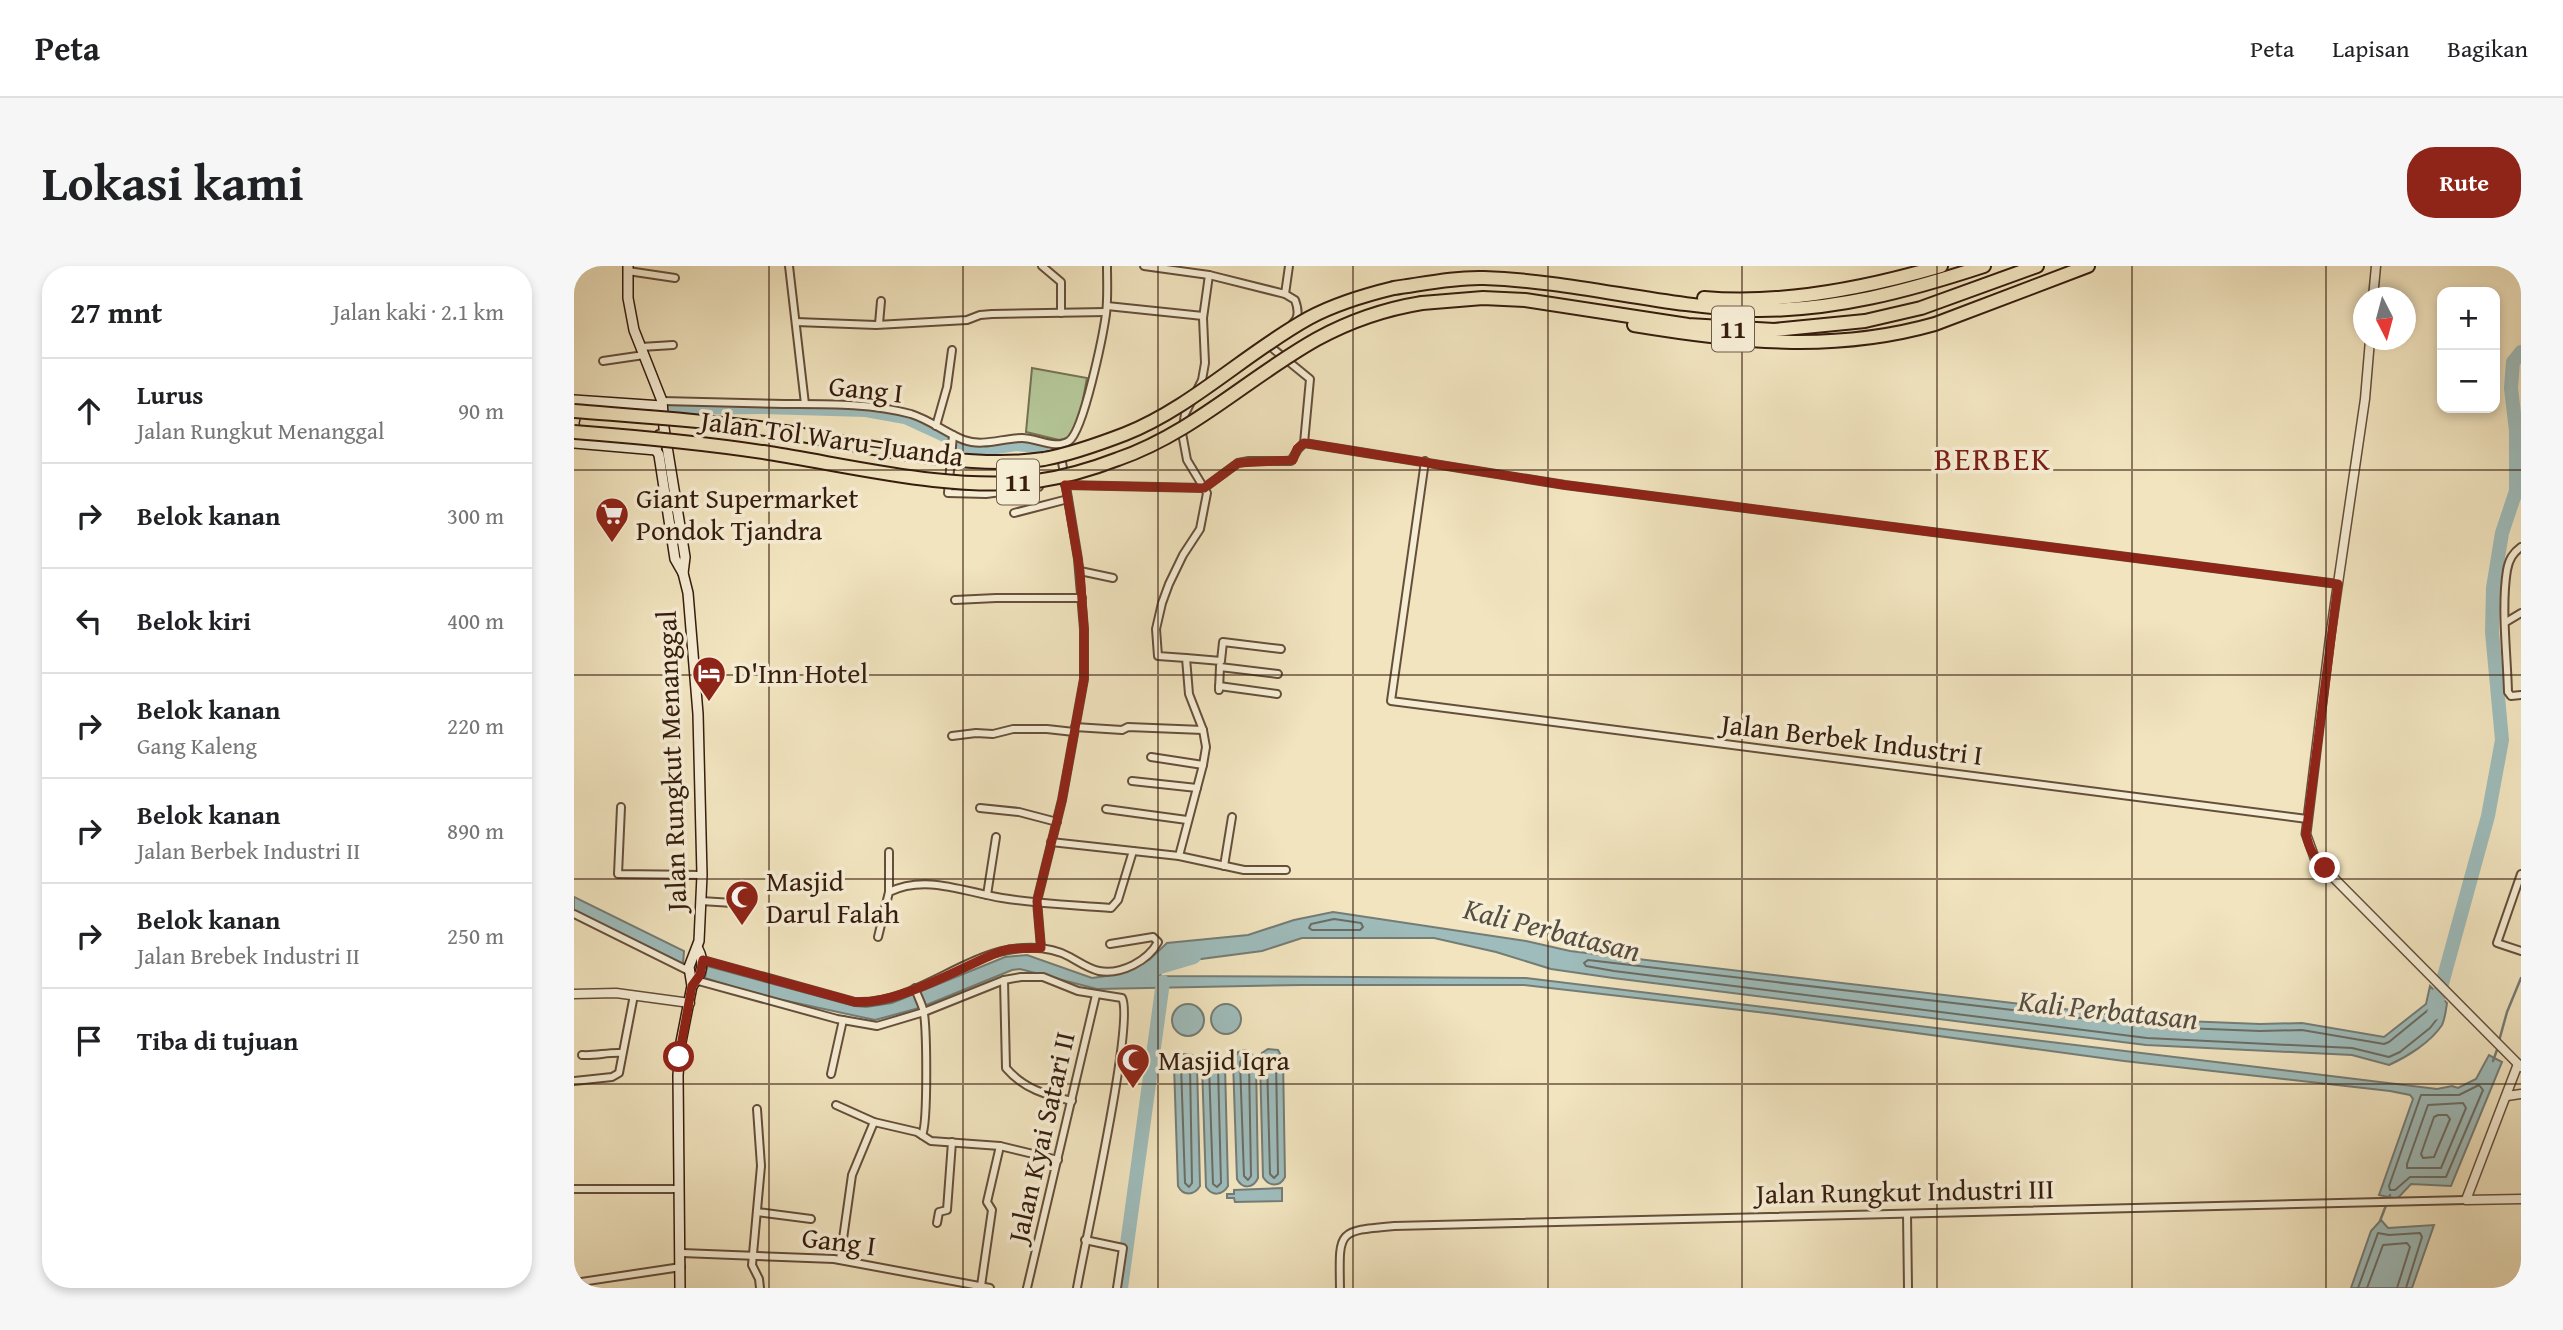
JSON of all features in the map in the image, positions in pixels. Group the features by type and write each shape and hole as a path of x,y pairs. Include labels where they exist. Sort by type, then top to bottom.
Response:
{"highway":[{"path":"1543,284 1596,285 1711,298 1779,297 1852,288 1941,266"},
{"name":"Jalan Tol Waru–Juanda","path":"576,404 969,460 1043,459 1071,453 1128,433 1180,404 1310,318 1367,295 1394,288 1481,278 1720,307 1767,310 1816,308 1857,302 1909,290 1983,266"},
{"name":"Jalan Tol Waru–Juanda","path":"575,439 680,442 965,483 1037,481 1083,471 1144,450 1225,401 1317,340 1365,317 1396,308 1483,298 1525,300 1722,328 1774,330 1865,321 1921,307 2037,266"},
{"path":"1525,300 1626,324 1740,341 1796,344 1842,342 1934,324 2088,266"}],"main road":[{"name":"Jalan Rungkut Menanggal","path":"628,269 630,313 662,403 685,557 684,573 698,714 702,875 698,948 681,1042 678,1075 680,1288"},
{"path":"656,450 575,439 576,404 662,403"},
{"name":"Jalan Rungkut Menanggal","path":"664,428 656,450 675,559 684,573"},
{"name":"Jalan Rungkut Menanggal","path":"693,974 702,962 698,948"}],"street":[{"path":"789,266 805,404"},
{"path":"1042,266 1061,282 1061,313"},
{"path":"1041,948 1037,901 1057,822 1084,679 1080,571 1059,444 1068,442 1080,423 1106,309 1107,266"},
{"path":"953,437 948,493 986,494 1065,484 1204,488 1238,463 1293,460 1297,449 1304,443 1310,379 1266,343 1267,339 1296,320 1298,314 1295,300 1285,294 1209,275 1144,266"},
{"path":"1285,294 1289,266"},
{"path":"2374,287 2376,266"},
{"path":"628,269 675,278"},
{"path":"1209,275 1203,316 1205,363 1202,380 1185,414 1182,433 1187,460 1207,494 1200,529 1169,584 1156,629 1158,656 1186,658 1278,674"},
{"path":"879,324 881,301"},
{"path":"796,322 879,324 967,320 992,314 1106,309 1203,316"},
{"path":"603,362 673,345"},
{"path":"936,426 947,387 952,350"},
{"path":"2369,350 2365,399 2306,834 2315,859 2519,1066 2466,1200"},
{"name":"Gang I","path":"662,403 805,404 900,411 916,416 953,437 976,443 1024,438 1059,444"},
{"path":"1304,443 1565,485 2338,584"},
{"name":"Jalan Berbek Industri I","path":"1424,461 1391,701 2307,819"},
{"path":"1014,513 1068,499"},
{"path":"2519,696 2511,696 2508,692 2505,622 2507,569 2512,555 2521,547"},
{"path":"1080,571 1113,578"},
{"path":"955,600 1082,598"},
{"path":"2505,622 2521,613"},
{"path":"1277,694 1219,688 1221,664 1223,642 1281,649"},
{"path":"1179,856 1206,747 1203,730 1189,694 1186,658"},
{"path":"952,736 993,734 1013,729 1122,730 1128,727 1203,730"},
{"path":"1151,757 1203,765"},
{"path":"1132,781 1197,788"},
{"path":"621,807 618,874 702,875"},
{"path":"980,808 1019,812 1057,822"},
{"path":"1106,808 1187,820"},
{"path":"1224,866 1232,817"},
{"path":"987,895 996,837"},
{"path":"1051,842 1179,856 1260,872 1286,870"},
{"path":"889,892 927,884 987,895 1111,908 1118,900 1133,851"},
{"path":"878,937 889,892 889,852"},
{"path":"2521,874 2497,943 2521,951"},
{"path":"701,901 733,903"},
{"path":"574,914 693,974 843,1020 880,1026 1004,980 1043,977 1096,995 1121,997 1124,1000 1118,1071 1077,1288"},
{"path":"702,962 855,1002 877,1002 916,991 999,952 1017,948 1041,948 1068,955 1103,971 1139,964 1158,942 1153,937 1110,944"},
{"path":"1004,980 1006,1068 1018,1081 1037,1092 1072,1101"},
{"path":"916,991 924,1010 927,1111 926,1127 922,1135"},
{"path":"574,994 616,993 690,1003"},
{"path":"574,1081 617,1075 634,995"},
{"name":"Jalan Kyai Satari II","path":"1027,1288 1096,995"},
{"path":"831,1074 843,1020"},
{"path":"582,1055 622,1053"},
{"path":"2507,1096 2521,1094"},
{"path":"836,1105 874,1122 922,1135 931,1141 1000,1146 1058,1160"},
{"path":"757,1109 761,1166 752,1265 760,1288"},
{"path":"840,1261 852,1175 874,1122"},
{"path":"937,1223 940,1212 947,1210 952,1142"},
{"path":"981,1286 992,1210 987,1202 1000,1146"},
{"path":"574,1189 680,1189"},
{"name":"Jalan Rungkut Industri III","path":"1340,1288 1340,1247 1348,1234 1356,1229 2521,1199"},
{"path":"757,1212 811,1219"},
{"path":"1907,1214 1908,1288"},
{"path":"1085,1240 1123,1248 1117,1288"},
{"name":"Gang I","path":"681,1253 840,1261 990,1288"},
{"path":"574,1283 681,1267"}],"green space":[{"path":"1032,368 1087,378 1079,421 1068,438 1059,440 1026,432"}],"water":[{"path":"574,897 684,951 683,964 574,910"},
{"name":"Kali Perbatasan","path":"1333,912 1526,941 1570,951 2158,1020 2302,1023 2384,1037 2426,1004 2430,986 2447,1003 2443,1023 2432,1037 2389,1065 2352,1055 2146,1045 1613,978 1551,969 1496,952 1434,938 1302,938 1262,951 1163,964 1160,976 1526,978 2437,1089 2452,1086 2458,1088 2476,1079 2489,1055 2502,1062 2451,1186 2411,1184 2397,1199 2379,1195 2413,1099 2410,1095 2390,1091 2124,1061 1775,1014 1524,985 1097,989 1020,969 919,1008 875,1020 764,996 705,978 707,966 866,1007 892,1003 1005,957 1027,955 1092,978 1120,974 1149,960 1167,943 1248,935 1294,920"},
{"path":"1188,1004 1199,1009 1204,1020 1199,1031 1188,1036 1177,1031 1172,1020 1177,1009"},
{"path":"1226,1004 1237,1008 1241,1019 1237,1030 1226,1034 1215,1030 1211,1019 1215,1008"},
{"path":"1268,1049 1278,1050 1283,1059 1285,1177 1280,1183 1274,1184 1268,1183 1263,1177 1260,1060 1262,1053"},
{"path":"1238,1052 1251,1052 1256,1061 1258,1178 1248,1186 1242,1185 1237,1179 1233,1061"},
{"path":"1213,1053 1223,1058 1225,1065 1228,1186 1217,1194 1206,1187 1202,1065 1204,1058"},
{"path":"1182,1054 1192,1055 1197,1064 1200,1186 1189,1194 1178,1186 1174,1065 1176,1058"},
{"path":"1282,1188 1282,1201 1235,1202 1234,1198 1227,1198 1227,1194 1234,1194 1234,1190"},
{"path":"2381,1220 2388,1228 2434,1225 2412,1288 2351,1288 2371,1231"}],"waterway":[{"name":"Kali Perbatasan","path":"2434,1013 2488,816 2502,740 2492,632 2493,588 2502,533 2516,491 2516,431 2511,388 2513,362 2521,352"},
{"path":"666,408 866,410 905,417 977,450 1016,444 1042,447"},
{"name":"Kali Perbatasan","path":"1143,972 1194,957"},
{"path":"2499,1041 2521,978"},
{"path":"1121,1288 1163,982"},
{"path":"2493,1061 2498,1047"},
{"path":"2380,1221 2390,1195"}],"place":[{"name":"Giant Supermarket Pondok Tjandra","path":"612,544"},
{"name":"D'Inn Hotel","path":"709,703"},
{"name":"Masjid Darul Falah","path":"742,927"},
{"name":"Masjid Iqra","path":"1133,1090"}],"district":[{"name":"BERBEK","path":"1993,459"}],"route":[{"path":"679,1057 692,986 700,975 703,960 855,1002 877,1002 999,952 1041,948 1037,901 1062,800 1084,679 1080,571 1065,485 1204,488 1238,463 1293,460 1297,449 1304,443 1565,485 2338,584 2306,834 2315,859 2325,868"}]}
